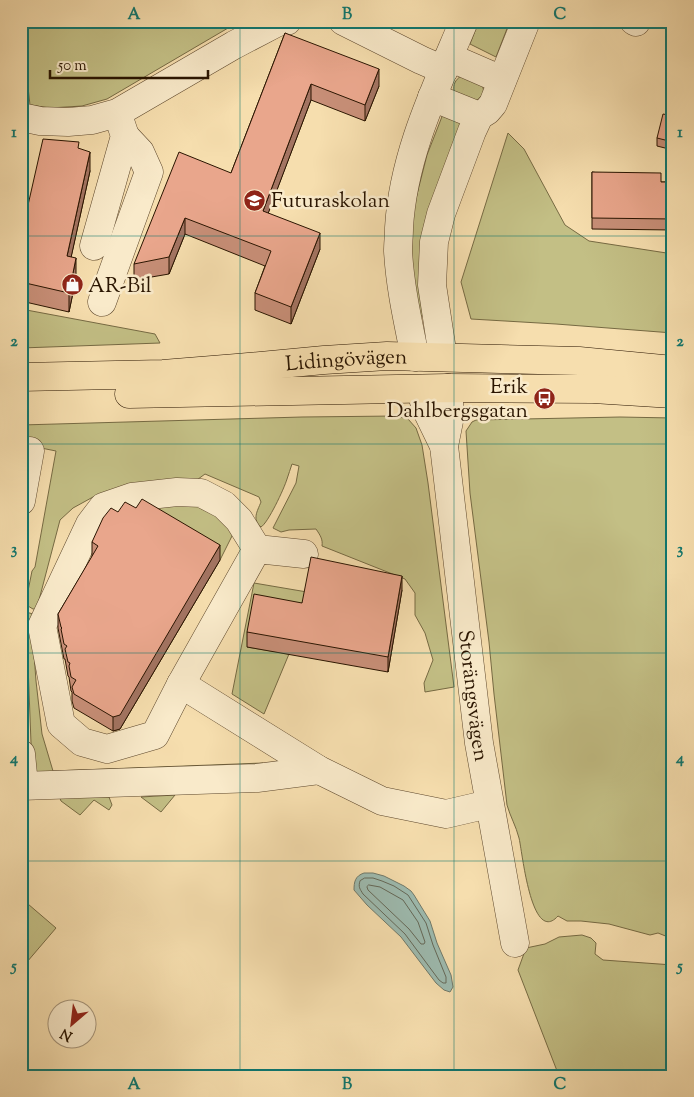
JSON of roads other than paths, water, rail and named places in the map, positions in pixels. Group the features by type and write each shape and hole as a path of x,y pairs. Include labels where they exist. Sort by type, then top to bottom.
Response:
{"main road":[{"name":"Lidingövägen","path":"21,377 162,374 376,357 579,361 673,370"},
{"path":"415,357 434,389"},
{"path":"434,389 443,357"},
{"name":"Lidingövägen","path":"21,396 434,389 592,389 673,394"}],"street":[{"path":"94,246 121,124 234,45 278,22 287,21"},
{"path":"343,21 421,60 446,63 502,80"},
{"path":"415,357 406,312 398,250 403,189 412,155 432,97 464,21"},
{"path":"443,357 432,285 434,242 451,185 479,116 493,104 526,21"},
{"path":"432,97 479,116"},
{"path":"21,117 40,121 68,122 92,120 121,124 140,152 148,172 102,302"},
{"name":"Storängsvägen","path":"434,389 426,408 444,446 479,743 516,943"},
{"path":"21,501 30,451"},
{"path":"176,492 201,493 224,505 239,520 257,549 181,684 155,735 107,749 82,742 61,724 42,626 90,524 103,507 132,497 176,492"},
{"path":"257,549 304,554"},
{"path":"181,684 319,770 382,801 446,814 489,804"},
{"path":"21,754 22,785 257,778 319,770"}],"water":[{"path":"364,873 384,876 404,886 414,895 430,921 451,975 453,987 450,992 444,990 436,983 401,937 354,890 356,880"}],"place":[{"name":"Futuraskolan","path":"255,200"},
{"name":"AR-Bil","path":"72,285"},
{"name":"Erik Dahlbergsgatan","path":"544,398"}]}
